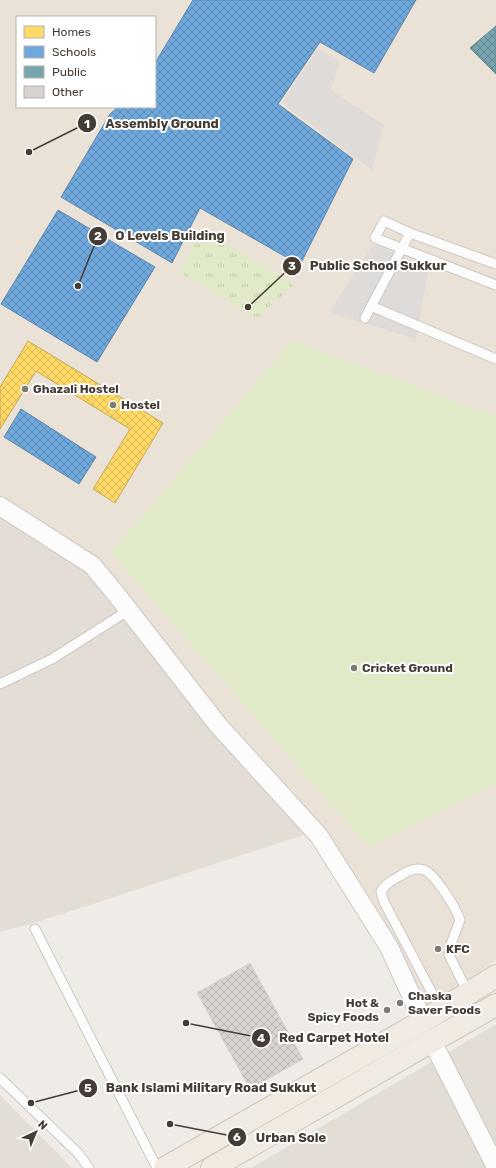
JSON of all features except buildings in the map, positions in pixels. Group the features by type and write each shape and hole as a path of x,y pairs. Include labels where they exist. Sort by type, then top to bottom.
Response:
{"main road":[{"path":"165,1168 441,1010 496,976"},
{"path":"212,1168 432,1040 496,1005"}],"street":[{"path":"0,506 92,565 129,610 218,725 319,836 389,947 422,1021"},
{"path":"432,1040 496,1167"}],"lane":[{"path":"496,264 410,233 384,221 375,238 402,250 496,285"},
{"path":"365,318 410,233"},
{"path":"371,306 496,359"},
{"path":"0,684 52,659 129,610"},
{"path":"441,1010 384,902 381,891 386,883 410,870 422,869 430,873 456,910 460,920 451,944 449,955 468,993"},
{"path":"34,929 157,1168"},
{"path":"0,1078 78,1154 90,1168"}],"shaded area":[{"path":"0,0 496,0 496,960 416,1014 308,814 97,569 0,507"},
{"path":"318,49 340,62 331,90 384,125 372,170 282,103"},
{"path":"374,244 429,268 416,339 329,312"},
{"path":"0,509 75,548 319,830 41,921 0,932"},
{"path":"496,1024 496,1168 251,1168"},
{"path":"0,1095 72,1168 0,1168"}],"green space":[{"path":"203,229 294,285 257,318 179,272"},
{"name":"Cricket Ground","path":"292,340 496,416 496,783 369,848 111,553"}],"place":[{"name":"Assembly Ground","path":"29,152"},
{"name":"O Levels Building","path":"78,286"},
{"name":"Public School Sukkur","path":"248,307"},
{"name":"Ghazali Hostel","path":"25,389"},
{"name":"Hostel","path":"113,405"},
{"name":"Cricket Ground","path":"354,668"},
{"name":"KFC","path":"438,949"},
{"name":"Chaska Saver Foods","path":"400,1003"},
{"name":"Hot & Spicy Foods","path":"387,1010"},
{"name":"Red Carpet Hotel","path":"186,1023"},
{"name":"Bank Islami Military Road Sukkut","path":"31,1103"},
{"name":"Urban Sole","path":"170,1124"}]}
